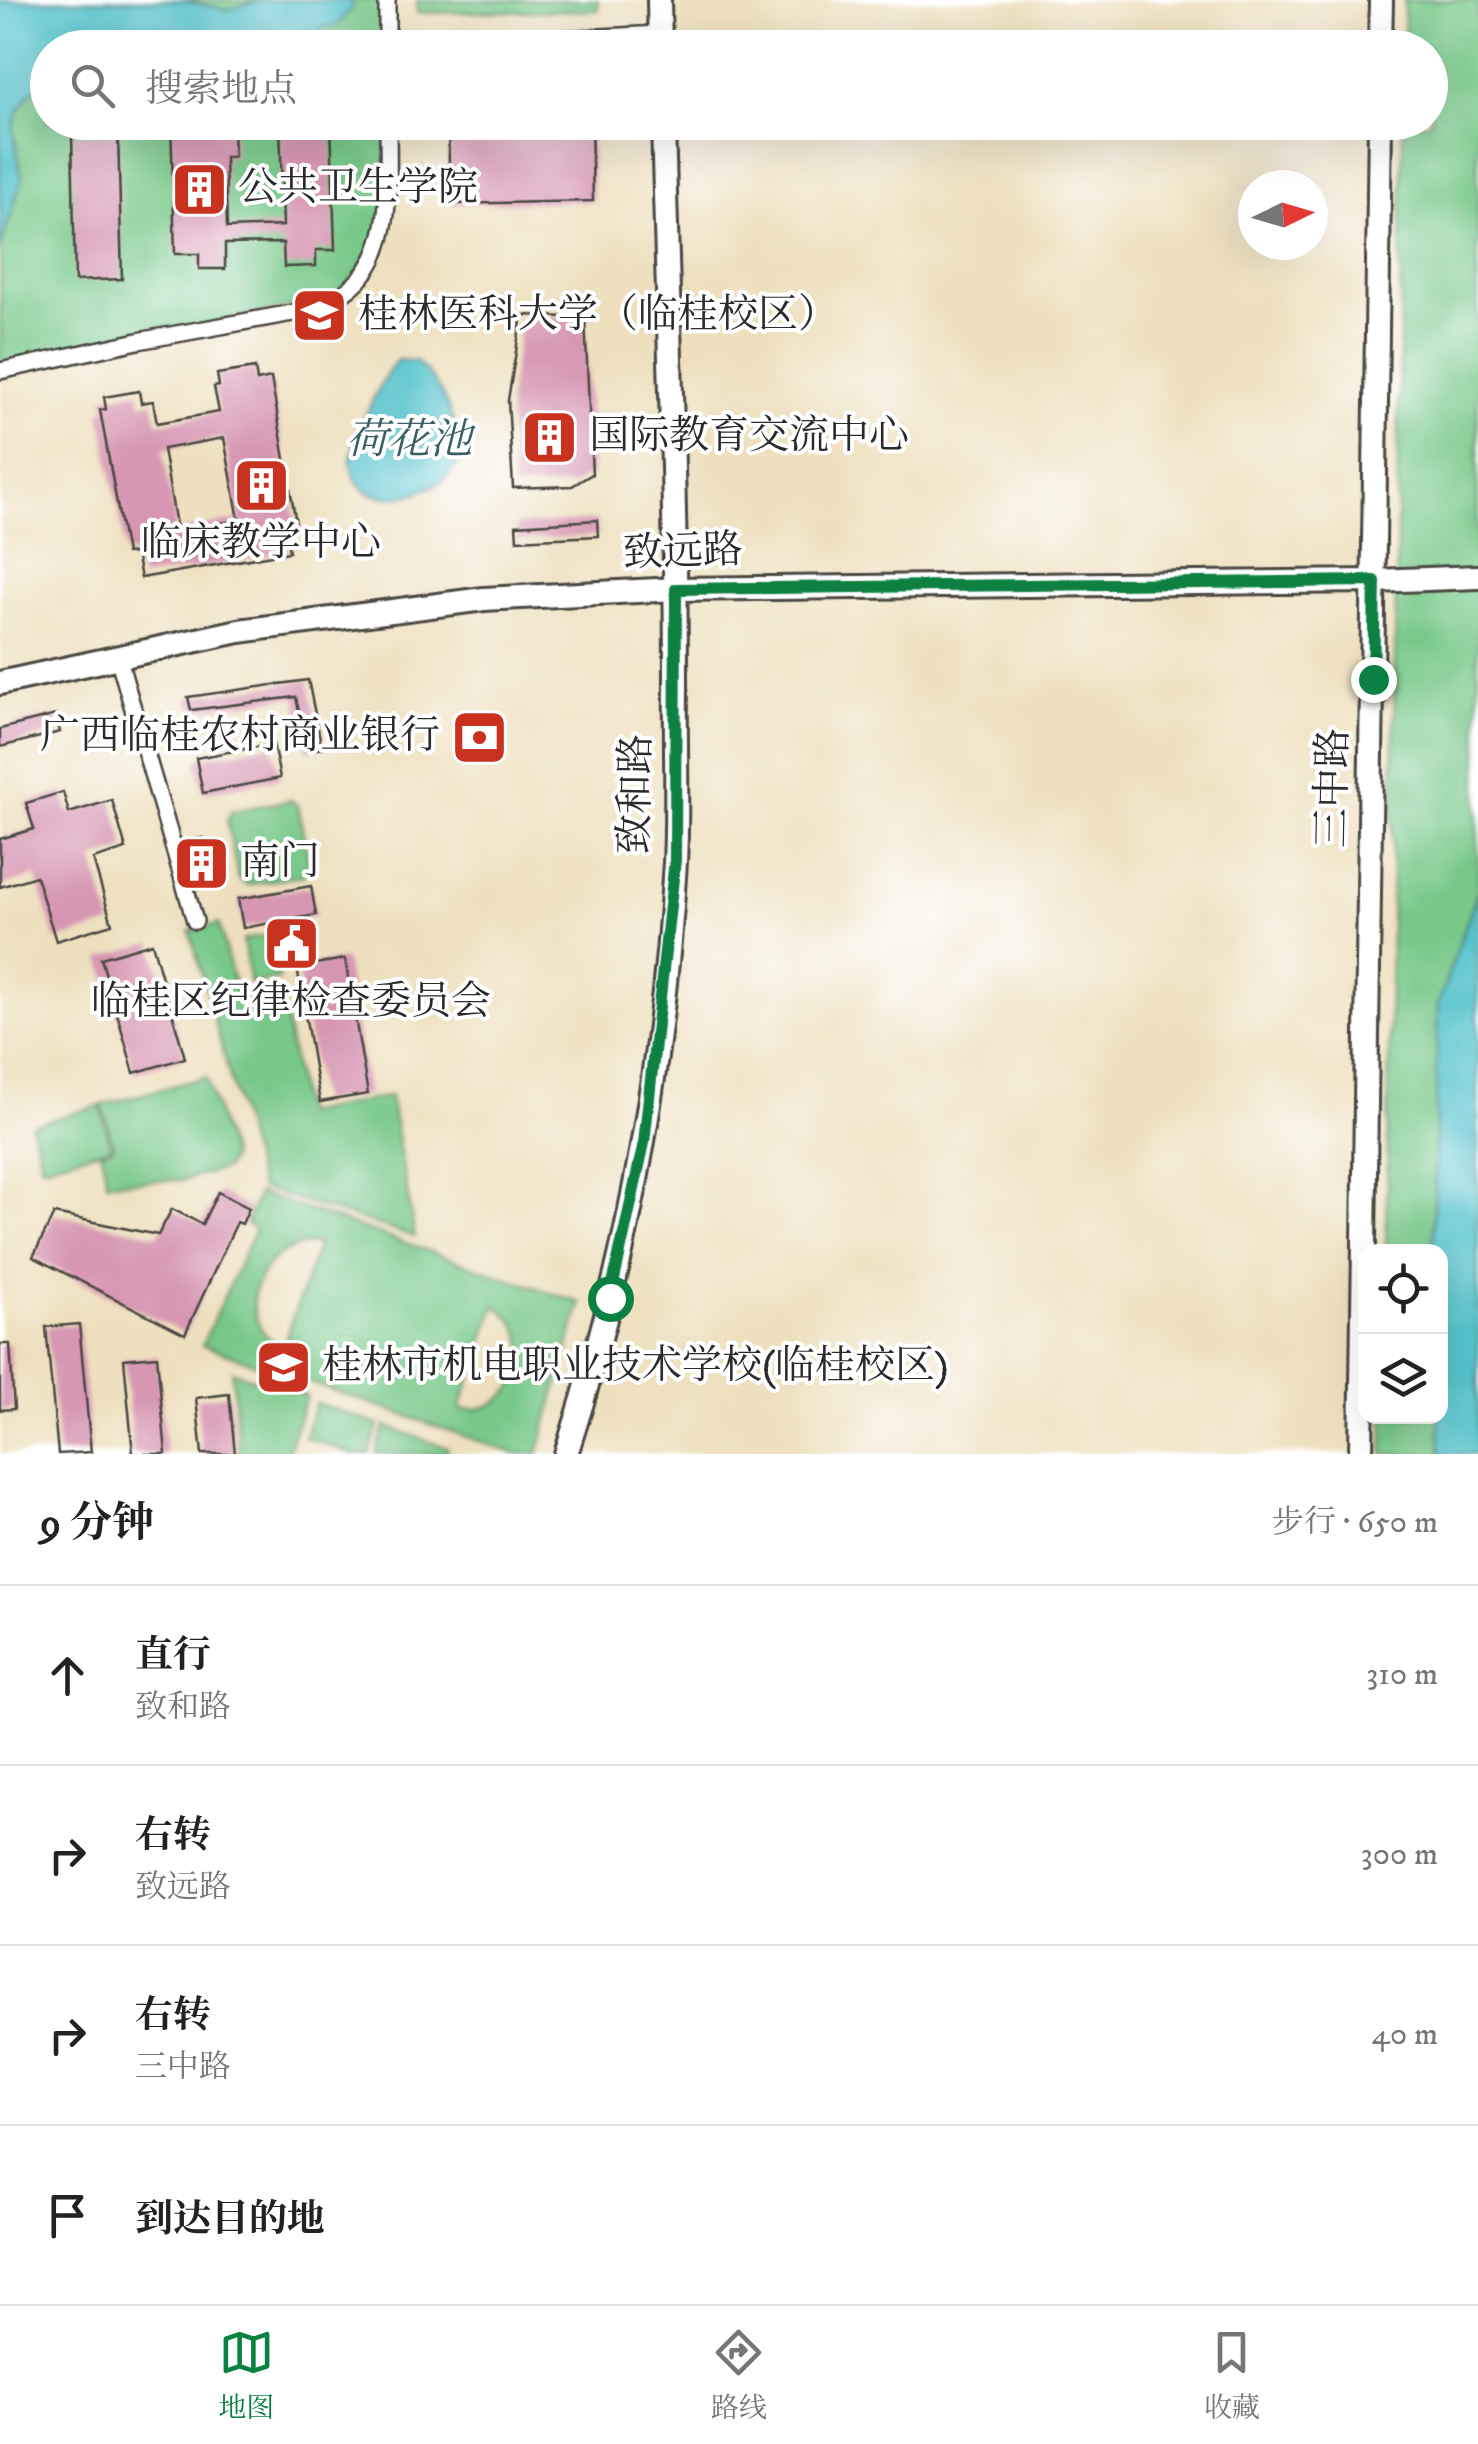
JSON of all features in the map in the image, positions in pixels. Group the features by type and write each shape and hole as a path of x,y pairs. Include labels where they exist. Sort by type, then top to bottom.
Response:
{"main road":[{"path":"659,0 660,30"},
{"path":"1380,30 1381,0"},
{"name":"致和路","path":"566,1454 616,1278 644,1143 675,860 676,589 663,140"},
{"name":"三中路","path":"1361,1454 1380,140"},
{"name":"致远路","path":"0,683 239,631 484,599 676,589 1478,577"}],"street":[{"path":"387,0 388,30"},
{"path":"0,371 138,340 298,312 320,307 340,296 370,270 383,234 388,140"},
{"path":"118,658 195,921"}],"green space":[{"path":"0,0 387,0 387,30 30,30 30,140 387,140 383,234 340,296 0,371"},
{"path":"417,0 598,0 598,10 417,13"},
{"path":"1404,0 1478,0 1478,1454 1383,1454 1384,1424 1448,1424 1448,1244 1386,1244 1403,140 1448,140 1448,30 1404,30"},
{"path":"291,800 298,806 309,865 304,875 247,885 238,878 227,821 232,811"},
{"path":"219,924 237,997 280,990 303,1114 390,1096 415,1237 260,1188 190,931"},
{"path":"272,935 279,979 250,984 243,940"},
{"path":"206,1077 231,1157 225,1169 184,1180 107,1182 101,1152 114,1147 102,1105"},
{"path":"100,1106 111,1147 42,1166 31,1125"},
{"path":"258,1193 581,1303 538,1454 516,1454 202,1345 255,1229 246,1224","holes":["318,1244 283,1346 282,1347 265,1334 256,1318 253,1300 257,1283 266,1267 280,1255 298,1246","495,1306 521,1336 520,1372 512,1388 498,1401 481,1408 460,1409"]},
{"path":"232,1371 306,1396 287,1454 239,1454"},
{"path":"316,1403 379,1425 369,1454 353,1454 304,1437"},
{"path":"385,1426 448,1448 446,1454 376,1454"}],"water":[{"path":"0,0 181,0 227,10 261,0 351,0 353,6 337,26 320,30 30,30 30,94 13,128 22,180 0,248"},
{"name":"荷花池","path":"397,360 416,361 435,383 452,419 463,460 447,477 422,491 407,496 378,496 356,481 352,456 375,396"},
{"path":"1478,890 1478,1454 1441,1454 1439,1424 1448,1424 1448,1244 1433,1244 1438,1004"}],"building":[{"path":"72,140 118,140 122,279 75,281"},
{"name":"公共卫生学院","path":"172,140 234,140 234,157 225,157 227,228 283,226 281,140 332,140 335,250 316,250 316,266 284,267 283,243 225,244 225,269 199,269 199,254 175,254"},
{"path":"448,140 591,140 593,201 450,204"},
{"name":"国际教育交流中心","path":"522,315 585,318 592,474 572,486 513,488 508,400"},
{"name":"临床教学中心","path":"255,368 257,381 271,378 296,523 285,525 289,552 141,578 136,553 126,554 100,410 106,409 104,397 139,391 141,403 153,401 157,423 219,412 214,387 219,386 217,374","holes":["224,438 239,520 177,531 163,449"]},
{"path":"597,520 598,536 517,540 516,525"},
{"path":"308,680 322,748 307,751 296,697 191,710 188,697"},
{"path":"56,715 60,732 0,747 0,729"},
{"path":"273,744 280,778 203,793 196,758"},
{"path":"63,792 69,813 112,800 126,849 93,859 112,924 56,941 36,876 0,887 0,839 34,829 26,803"},
{"name":"南门","path":"203,838 211,887 199,889 191,840"},
{"path":"311,886 316,915 243,928 238,899"},
{"path":"152,943 185,1058 134,1073 101,958"},
{"path":"345,959 368,1094 320,1102 297,967"},
{"path":"218,1192 249,1208 242,1224 237,1222 185,1334 33,1257 54,1214 158,1235 172,1209 202,1224"},
{"path":"79,1324 91,1452 58,1454 46,1327"},
{"path":"0,1344 10,1344 14,1409 0,1410"},
{"path":"157,1356 166,1454 133,1454 124,1359"},
{"path":"229,1394 235,1454 202,1454 196,1398"}],"place":[{"name":"公共卫生学院","path":"199,189"},
{"name":"桂林医科大学（临桂校区）","path":"319,316"},
{"name":"国际教育交流中心","path":"550,437"},
{"name":"临床教学中心","path":"261,485"},
{"name":"广西临桂农村商业银行","path":"479,737"},
{"name":"南门","path":"201,863"},
{"name":"临桂区纪律检查委员会","path":"291,944"},
{"name":"桂林市机电职业技术学校(临桂校区)","path":"283,1367"}],"route":[{"path":"610,1298 644,1143 662,1002 675,860 676,589 1375,581 1373,679"}]}
